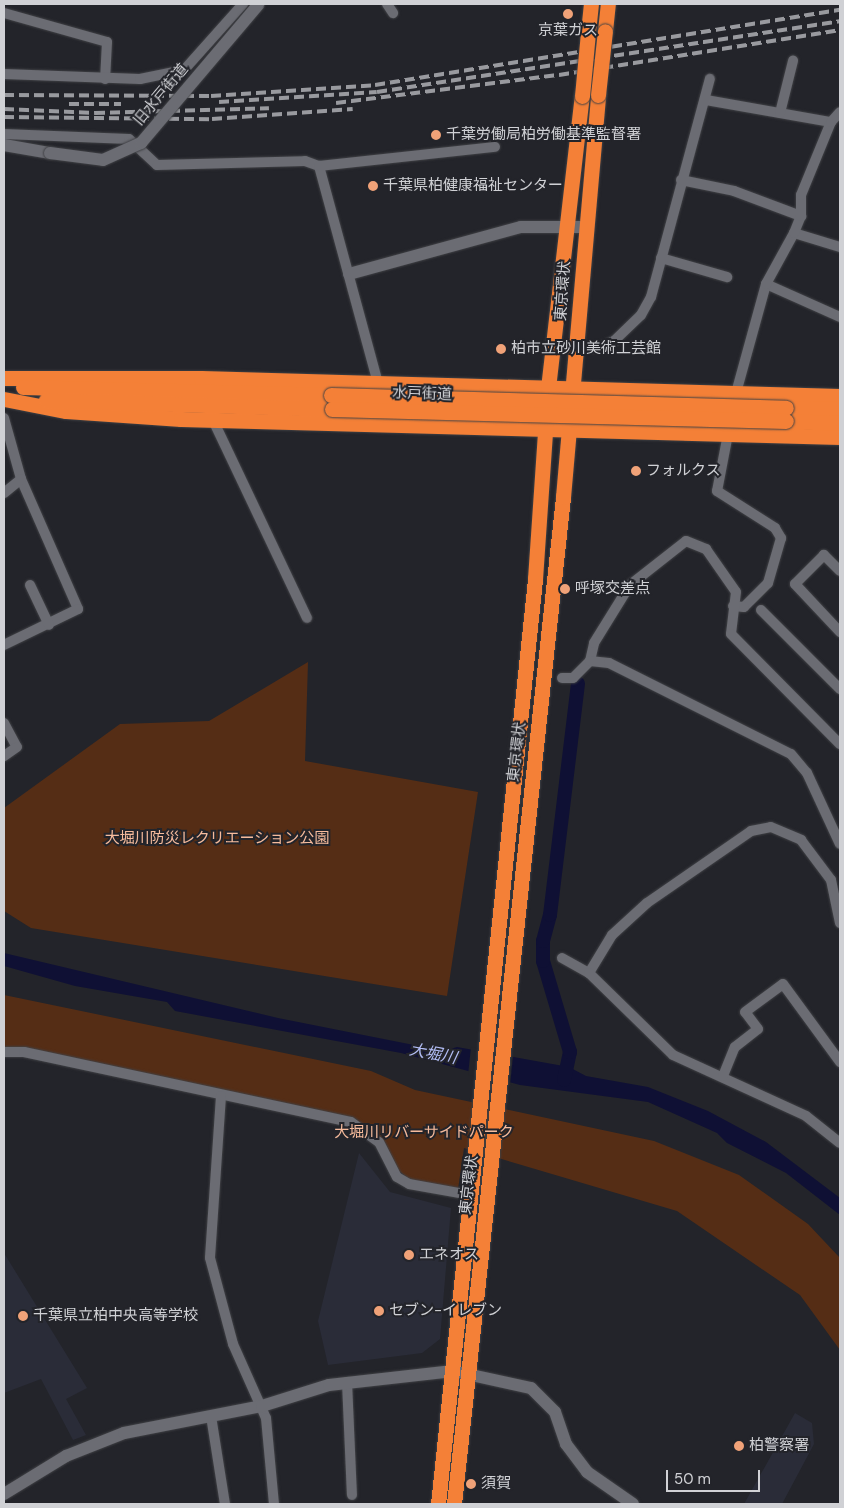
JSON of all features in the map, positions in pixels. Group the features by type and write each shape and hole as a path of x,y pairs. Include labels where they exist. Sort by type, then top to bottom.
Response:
{"highway":[{"name":"東京環状","path":"454,1504 471,1195 481,1105 486,1027 535,579 548,388 591,4"},
{"name":"東京環状","path":"438,1504 460,1372 496,1107 569,429 577,347 585,226 608,4"},
{"path":"4,378 378,383 840,396"},
{"name":"水戸街道","path":"4,386 332,402"},
{"path":"4,399 66,411 213,420 840,437"},
{"name":"水戸街道","path":"4,399 332,402 786,414 840,409"},
{"name":"水戸街道","path":"786,414 840,423"}],"street":[{"path":"4,74 140,79 191,67 243,4"},
{"name":"旧水戸街道","path":"4,145 103,160 141,144 258,4"},
{"path":"387,4 393,13"},
{"path":"4,13 107,42 105,79"},
{"path":"780,113 793,62"},
{"path":"577,347 599,348 629,330 650,297 681,180 706,100 710,79"},
{"path":"706,100 831,122"},
{"path":"736,393 766,284 794,233 801,216 801,195 831,122 840,112"},
{"path":"4,134 129,138 157,165 305,161 319,166 495,147"},
{"path":"319,166 378,383"},
{"path":"681,180 734,191 801,216"},
{"path":"349,274 521,227 585,226"},
{"path":"794,233 840,247"},
{"path":"661,258 727,277"},
{"path":"766,284 840,318"},
{"path":"4,418 21,479 78,609 49,625 4,645"},
{"path":"213,420 307,618"},
{"path":"728,434 717,491 775,528 781,538 768,582 744,607 733,606"},
{"path":"4,493 21,479"},
{"path":"562,678 573,678 590,661 594,643 630,585 686,541 706,549 736,592 730,634 840,744"},
{"path":"840,571 824,556 795,584 840,632"},
{"path":"30,585 49,625"},
{"path":"761,610 840,689"},
{"path":"590,661 608,663 647,680 683,702 791,754 807,773 840,844"},
{"path":"4,723 17,747 4,756"},
{"path":"589,973 612,935 632,916 751,831 771,827 801,840 831,880 840,923"},
{"path":"562,958 589,973 673,1055 723,1076 806,1116 837,1141 840,1129"},
{"path":"723,1076 735,1047 758,1029 745,1012 783,984 840,1062"},
{"path":"4,1052 24,1052 221,1096 351,1122 379,1142 397,1177 409,1184 471,1195"},
{"path":"221,1096 210,1258 233,1344 262,1406 269,1433 274,1504"},
{"path":"4,1494 96,1443 152,1425 262,1406 347,1382 460,1372 531,1388 555,1412 566,1444 587,1472 633,1504"},
{"path":"347,1382 352,1496"},
{"path":"211,1416 225,1504"}],"shaded area":[{"path":"359,1153 390,1192 451,1208 440,1339 422,1353 328,1365 318,1321"},
{"name":"千葉県立柏中央高等学校","path":"4,1253 87,1388 66,1399 86,1435 73,1440 41,1379 4,1393"},
{"path":"795,1413 812,1423 814,1444 782,1504 744,1504"}],"green space":[{"name":"大堀川防災レクリエーション公園","path":"308,662 305,761 478,792 447,996 31,928 4,911 4,808 120,724 209,721"},
{"name":"大堀川リバーサイドパーク","path":"4,995 371,1071 415,1090 654,1141 739,1175 808,1224 840,1258 840,1350 800,1295 677,1211 464,1148 458,1189 410,1180 397,1169 377,1134 349,1117 4,1049"}],"water":[{"name":"大堀川","path":"4,953 278,1018 444,1051 457,1047 569,1067 586,1076 648,1087 708,1111 766,1142 840,1198 840,1215 786,1173 727,1143 717,1133 648,1102 520,1085 401,1053 175,1011 167,1002 75,986 4,966"}],"pier":[{"path":"471,1047 513,1056 510,1085 468,1075"}],"waterway":[{"path":"564,1080 570,1052 543,961 543,941 550,915 578,684"}],"railway":[{"path":"4,95 211,96 375,85 840,10"},
{"path":"219,102 377,92 840,21"},
{"path":"336,103 559,75 840,30"},
{"path":"69,104 121,104"},
{"path":"4,109 95,113 269,108"},
{"path":"4,117 212,119 353,109"}],"place":[{"name":"京葉ガス","path":"568,14"},
{"name":"千葉労働局柏労働基準監督署","path":"436,135"},
{"name":"千葉県柏健康福祉センター","path":"373,186"},
{"name":"柏市立砂川美術工芸館","path":"501,349"},
{"name":"フォルクス","path":"636,471"},
{"name":"呼塚交差点","path":"565,589"},
{"name":"エネオス","path":"409,1255"},
{"name":"セブン-イレブン","path":"379,1311"},
{"name":"千葉県立柏中央高等学校","path":"23,1316"},
{"name":"柏警察署","path":"739,1446"},
{"name":"須賀","path":"471,1484"}]}
